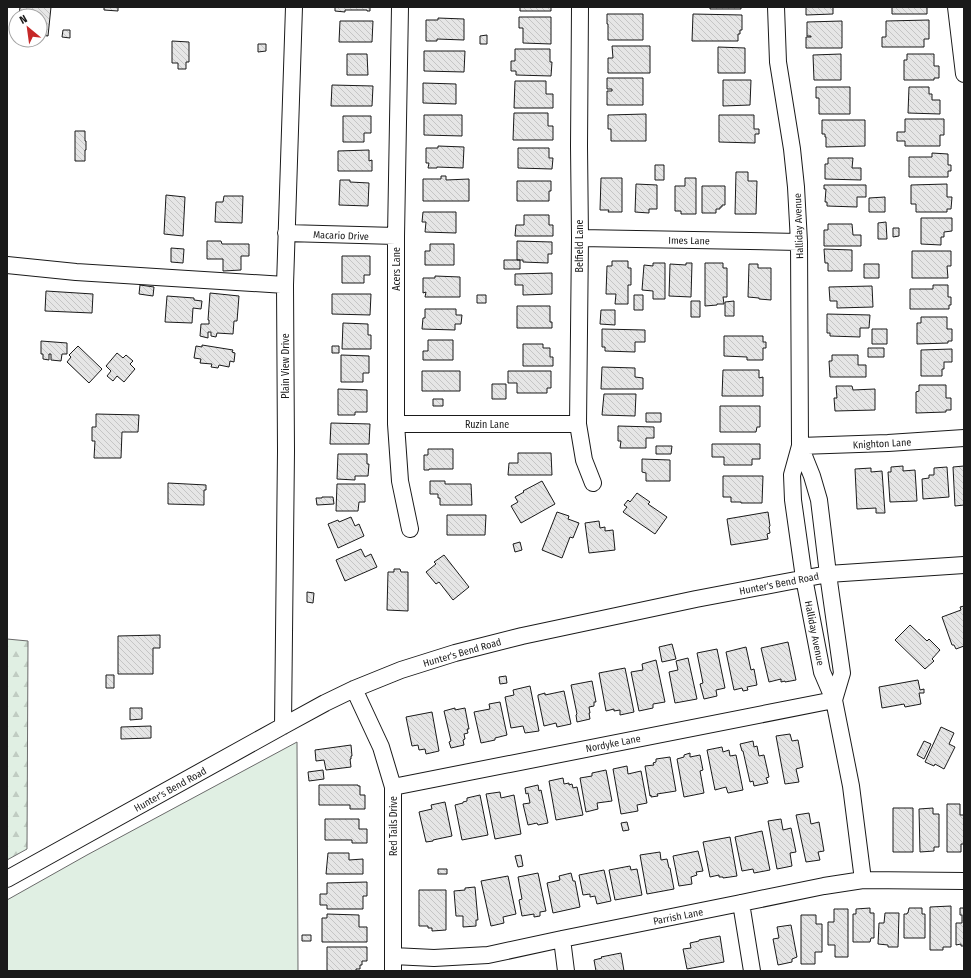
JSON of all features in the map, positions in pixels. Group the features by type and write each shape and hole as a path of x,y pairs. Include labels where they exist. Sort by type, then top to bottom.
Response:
{"street":[{"name":"Plain View Drive","path":"283,726 286,451 285,285 294,7"},
{"name":"Acers Lane","path":"400,7 396,236 396,424 400,481 410,529"},
{"name":"Belfield Lane","path":"580,7 578,424 584,460 593,483"},
{"name":"Halliday Avenue","path":"776,7 778,62 792,149 799,242 800,446 792,476 793,500 804,578 822,672 834,700 851,786 862,880"},
{"path":"956,7 964,74"},
{"name":"Macario Drive","path":"286,233 396,236"},
{"name":"Imes Lane","path":"580,238 799,242"},
{"path":"7,265 76,272 285,285"},
{"name":"Ruzin Lane","path":"396,424 578,424"},
{"name":"Knighton Lane","path":"800,446 888,443 964,438"},
{"name":"Halliday Avenue","path":"800,446 812,476 819,500 842,673 834,700"},
{"name":"Hunter's Bend Road","path":"7,879 324,703 401,670 455,653 515,638 696,599 804,578 828,574 964,565"},
{"name":"Red Tails Drive","path":"354,689 381,747 392,787 393,964"},
{"name":"Nordyke Lane","path":"392,787 834,700"},
{"name":"Parrish Lane","path":"393,964 434,958 488,955 824,886 862,880 964,881"},
{"path":"741,903 752,971"},
{"path":"562,939 566,971"}],"green space":[{"path":"7,639 28,641 27,849 7,860"},
{"path":"297,742 298,971 7,971 7,900 87,855"}],"building":[{"path":"51,7 48,36 48,8 20,8"},
{"path":"104,7 118,7 118,11 104,10"},
{"path":"335,7 370,7 370,11 335,11"},
{"path":"520,7 551,7 551,11 520,11"},
{"path":"710,7 741,7 741,9 710,9"},
{"path":"806,7 833,7 833,14 806,15"},
{"path":"892,7 927,7 927,14 892,14"},
{"path":"607,14 643,14 643,40 608,40"},
{"path":"693,14 742,15 742,30 740,30 740,34 738,34 738,41 692,41"},
{"path":"519,17 551,17 551,44 523,43 523,28 519,28"},
{"path":"438,18 464,19 464,40 437,39 437,41 426,41 426,20 438,20"},
{"path":"929,20 929,39 924,39 924,47 882,47 882,37 886,37 886,21"},
{"path":"340,21 373,21 372,42 339,42"},
{"path":"842,21 842,48 806,48 806,37 811,37 807,36 807,22"},
{"path":"63,30 70,30 70,38 62,37"},
{"path":"487,35 487,44 480,44 480,36"},
{"path":"172,41 189,42 189,62 186,62 186,69 178,69 178,63 172,63"},
{"path":"258,44 266,44 266,51 258,52"},
{"path":"612,46 650,46 650,73 608,73 608,58 613,58"},
{"path":"718,47 745,48 745,73 718,73"},
{"path":"515,49 550,49 550,62 552,62 551,76 516,75 516,71 511,71 511,61 515,61"},
{"path":"424,51 465,51 464,72 424,71"},
{"path":"347,54 367,54 368,75 347,75"},
{"path":"841,54 841,80 814,80 813,55"},
{"path":"907,54 934,54 934,66 939,66 939,78 934,78 934,80 904,80 904,60 907,60"},
{"path":"607,78 643,78 643,105 607,105 607,91 612,91 612,89 607,89"},
{"path":"723,80 751,80 750,105 723,106"},
{"path":"515,81 546,81 546,94 553,94 553,108 514,108"},
{"path":"423,83 456,84 456,104 423,103"},
{"path":"332,85 373,86 372,106 331,106"},
{"path":"816,87 850,87 850,114 819,114 819,98 816,98"},
{"path":"909,87 929,87 929,94 932,94 932,100 940,100 940,114 908,113"},
{"path":"514,113 548,113 548,126 553,126 553,140 513,140"},
{"path":"646,114 646,141 611,141 611,129 608,129 608,115"},
{"path":"424,115 462,115 462,136 424,135"},
{"path":"719,115 754,115 754,129 759,129 759,134 755,134 755,143 719,142"},
{"path":"343,116 371,116 371,133 364,133 364,142 343,142"},
{"path":"905,119 944,119 944,135 940,135 940,146 905,146 905,141 897,141 897,132 905,132"},
{"path":"822,120 865,120 865,146 826,147 826,137 825,134 822,134"},
{"path":"75,131 85,131 85,161 75,161"},
{"path":"438,146 464,147 463,168 428,168 429,163 426,163 426,148 438,148"},
{"path":"518,148 549,148 549,158 553,158 552,169 518,168"},
{"path":"369,150 369,161 372,160 372,171 338,171 338,151"},
{"path":"932,153 948,154 948,165 951,165 951,171 948,171 948,177 909,177 909,157 932,157"},
{"path":"828,158 853,158 852,168 861,168 861,180 825,179 825,164 828,164"},
{"path":"655,165 664,165 664,180 655,180"},
{"path":"736,172 748,172 748,181 757,181 756,214 735,214"},
{"path":"441,176 446,176 446,180 469,179 469,201 423,201 423,179 441,179"},
{"path":"601,178 622,178 622,212 608,212 609,210 600,210"},
{"path":"685,178 696,178 696,214 681,214 681,211 675,211 675,186 685,186"},
{"path":"340,180 369,183 368,206 339,205"},
{"path":"517,181 551,181 549,201 517,201"},
{"path":"636,184 657,185 657,209 649,209 649,213 635,212"},
{"path":"947,184 947,197 952,197 951,209 947,209 947,212 916,212 916,204 911,204 911,185"},
{"path":"824,185 866,185 866,197 857,197 857,207 827,206 827,202 825,202 826,189 824,189"},
{"path":"702,186 725,186 725,205 722,205 720,209 716,209 716,213 702,213"},
{"path":"166,195 185,197 183,236 164,234"},
{"path":"224,196 243,196 242,223 215,222 216,202 223,202"},
{"path":"885,197 885,212 869,212 869,198"},
{"path":"423,212 456,212 456,233 425,232 426,222 422,222"},
{"path":"524,215 549,215 549,225 553,225 553,236 515,236 516,225 524,225"},
{"path":"921,218 952,218 952,231 944,232 944,237 941,237 941,245 921,244"},
{"path":"886,222 887,239 878,239 878,223"},
{"path":"828,224 852,224 853,235 861,235 861,246 824,246 824,230 828,230"},
{"path":"893,228 899,228 899,236 893,237"},
{"path":"207,241 221,241 222,244 249,244 249,256 241,256 241,270 223,271 223,259 207,259"},
{"path":"517,241 552,242 552,254 548,254 548,263 523,262 523,260 517,260"},
{"path":"430,244 454,244 454,265 425,265 425,251 430,251"},
{"path":"171,248 184,249 183,263 171,262"},
{"path":"824,249 852,250 852,271 828,271 828,263 825,263"},
{"path":"912,251 951,251 951,266 947,266 948,278 912,278"},
{"path":"342,256 370,256 370,275 364,275 364,283 342,283"},
{"path":"504,260 520,260 520,269 504,269"},
{"path":"612,261 628,261 628,268 631,268 631,285 628,285 628,304 615,304 616,294 606,294 607,266 612,266"},
{"path":"653,263 665,263 665,299 653,299 653,291 642,290 644,265 653,266"},
{"path":"686,263 692,263 691,297 669,296 670,264 686,265"},
{"path":"705,263 723,263 723,268 727,268 727,297 723,297 724,304 705,306"},
{"path":"749,264 758,264 758,268 771,268 771,300 748,297"},
{"path":"864,264 879,264 879,278 864,278"},
{"path":"552,273 552,294 523,295 523,285 515,285 515,274"},
{"path":"435,276 460,277 460,297 425,297 426,292 423,293 423,278 435,278"},
{"path":"140,285 154,287 153,296 139,294"},
{"path":"933,285 948,285 948,297 951,297 951,305 949,305 949,309 910,309 910,289 933,289"},
{"path":"872,286 873,307 837,308 837,301 830,301 829,287"},
{"path":"46,291 93,294 92,313 45,311"},
{"path":"210,293 239,296 237,321 234,321 233,334 217,333 216,337 211,336 211,332 208,332 208,338 200,336 201,324 209,324"},
{"path":"332,294 371,294 370,315 332,314"},
{"path":"477,295 486,295 486,303 477,303"},
{"path":"634,295 643,295 643,310 634,310"},
{"path":"167,296 194,298 194,300 202,301 201,309 193,308 192,323 165,322"},
{"path":"691,301 700,301 700,317 691,317"},
{"path":"734,301 734,316 725,316 725,302"},
{"path":"517,306 550,306 550,322 552,322 552,328 517,328"},
{"path":"425,309 456,309 456,315 462,315 461,324 455,324 455,330 422,329 423,318 425,318"},
{"path":"601,310 615,310 615,325 600,324"},
{"path":"827,314 870,315 869,328 860,328 860,337 830,336 830,333 827,333"},
{"path":"921,317 947,317 947,329 952,329 952,341 948,341 948,343 917,344 917,323 921,323"},
{"path":"343,323 368,324 368,335 371,335 371,349 342,349"},
{"path":"602,329 645,330 645,342 635,342 635,352 605,351 605,347 602,347"},
{"path":"872,329 887,329 887,344 872,344"},
{"path":"724,336 763,336 763,342 766,342 766,348 763,348 763,360 747,360 747,357 724,356"},
{"path":"428,340 453,340 453,360 423,360 423,351 428,351"},
{"path":"41,341 67,343 67,354 62,354 61,361 51,360 51,354 49,354 49,360 43,359 43,354 41,354"},
{"path":"523,344 543,344 543,348 550,348 550,357 553,357 553,366 523,366"},
{"path":"202,345 233,350 232,352 235,353 234,362 230,361 229,367 219,365 218,368 211,367 212,364 200,363 201,359 194,358 196,346 202,347"},
{"path":"78,346 102,369 89,383 67,362 71,357 69,355"},
{"path":"332,346 339,346 339,353 332,353"},
{"path":"868,348 884,348 884,357 868,357"},
{"path":"952,349 952,362 944,362 942,376 921,376 921,350"},
{"path":"117,353 123,358 126,355 133,361 130,364 135,369 124,382 117,376 113,381 107,376 111,371 106,366"},
{"path":"341,355 369,356 369,373 363,373 363,382 341,382"},
{"path":"832,355 858,355 858,365 866,365 866,377 830,377 829,361 832,361"},
{"path":"602,367 635,368 635,377 643,378 643,389 601,389"},
{"path":"723,370 759,370 759,378 763,377 763,396 722,396"},
{"path":"422,371 460,371 460,391 422,391"},
{"path":"508,371 551,371 551,388 547,388 547,393 517,393 517,383 508,383"},
{"path":"492,384 506,384 506,399 492,399"},
{"path":"919,385 946,385 946,398 951,398 951,410 946,410 946,412 916,413 916,392 919,391"},
{"path":"836,386 852,386 853,390 875,389 875,410 835,411 834,398 837,398"},
{"path":"338,389 367,390 367,412 355,412 355,415 338,415"},
{"path":"604,394 636,394 635,416 602,415"},
{"path":"433,399 443,399 443,406 433,406"},
{"path":"720,406 760,406 760,427 757,427 756,432 720,432"},
{"path":"646,413 661,413 661,422 646,422"},
{"path":"96,414 139,415 138,432 122,432 121,458 94,458 95,441 92,441 92,427 96,427"},
{"path":"331,423 370,424 369,444 330,444"},
{"path":"618,426 654,427 654,438 646,438 646,448 620,448 621,441 618,441"},
{"path":"712,444 760,444 760,459 752,459 752,465 724,465 724,457 712,457"},
{"path":"656,446 672,446 671,454 656,454"},
{"path":"428,449 453,449 453,469 424,470 424,455 428,455"},
{"path":"518,453 551,453 552,475 508,475 509,463 518,463"},
{"path":"338,454 367,454 367,464 369,464 368,476 355,476 355,480 337,479"},
{"path":"642,459 670,460 670,481 646,481 646,473 642,472"},
{"path":"903,466 903,471 915,470 917,501 890,502 888,472 891,472 891,467"},
{"path":"964,466 964,505 955,506 953,467"},
{"path":"947,467 949,497 923,499 922,479 929,478 929,475 934,475 934,468"},
{"path":"871,468 871,472 882,471 885,513 876,513 876,508 857,509 855,469"},
{"path":"723,476 763,476 762,503 731,502 731,497 723,497"},
{"path":"430,481 445,481 445,484 471,484 472,505 440,505 440,498 438,498 438,494 430,494"},
{"path":"542,481 555,504 521,523 511,506 518,502 515,497"},
{"path":"168,483 206,485 206,490 204,490 204,505 168,504"},
{"path":"337,484 365,484 365,502 359,502 358,511 336,511"},
{"path":"637,493 650,502 648,504 667,517 655,534 623,512 627,507 624,505 628,500 630,502"},
{"path":"333,497 334,504 317,505 316,498"},
{"path":"557,512 569,516 568,519 579,523 573,538 570,537 562,558 542,550"},
{"path":"768,512 770,533 767,534 768,539 731,545 727,519"},
{"path":"447,515 486,515 485,535 447,535"},
{"path":"351,517 355,526 359,524 364,536 338,548 328,524 338,520 339,522"},
{"path":"599,521 600,528 605,527 605,531 613,530 615,550 589,553 585,523"},
{"path":"520,542 522,550 515,552 513,544"},
{"path":"361,549 365,557 371,554 377,567 345,581 336,560"},
{"path":"444,555 469,587 453,600 439,582 436,584 426,572 436,564 434,562"},
{"path":"394,569 400,569 401,572 408,572 408,611 387,610 388,572 394,572"},
{"path":"307,592 314,593 313,603 307,602"},
{"path":"964,606 964,646 956,649 954,645 952,645 942,617 961,610 960,607"},
{"path":"910,625 927,641 929,639 940,650 932,659 934,661 925,669 895,640"},
{"path":"160,635 160,648 153,648 153,674 118,674 118,636"},
{"path":"788,642 796,680 781,682 781,679 769,682 761,648"},
{"path":"672,644 676,659 662,662 659,647"},
{"path":"746,647 751,670 754,669 757,685 747,687 748,690 743,691 742,688 734,690 726,652"},
{"path":"717,649 725,688 716,690 717,696 704,699 700,684 703,683 697,653"},
{"path":"688,658 697,699 675,703 669,672 678,670 676,661"},
{"path":"656,660 665,702 653,704 653,708 639,711 631,672 643,670 642,664"},
{"path":"625,668 634,712 620,715 620,710 614,711 614,709 606,711 599,673"},
{"path":"106,675 114,675 114,688 106,688"},
{"path":"506,676 507,683 500,684 499,677"},
{"path":"918,680 920,690 924,689 924,693 919,693 921,704 905,707 904,704 882,708 879,687"},
{"path":"592,681 596,702 594,702 594,706 589,707 590,719 577,722 577,714 571,685"},
{"path":"530,686 539,731 525,733 523,726 511,728 505,697 514,695 513,690"},
{"path":"564,691 571,724 557,727 556,723 544,726 538,695"},
{"path":"500,702 507,735 495,738 495,740 481,743 474,712 490,709 489,704"},
{"path":"130,708 142,708 142,719 130,720"},
{"path":"455,708 455,710 465,708 469,729 467,729 468,733 464,734 464,745 451,748 449,742 451,741 444,711"},
{"path":"432,712 439,751 426,754 425,749 419,750 418,745 412,746 406,717"},
{"path":"151,726 151,738 121,739 121,727"},
{"path":"941,727 954,733 949,744 955,747 944,769 935,764 934,766 925,762"},
{"path":"790,734 792,741 798,740 803,767 796,769 799,782 785,784 776,736"},
{"path":"753,741 754,747 757,746 759,756 764,755 769,777 766,778 768,783 754,786 753,781 750,782 740,744"},
{"path":"924,741 931,744 924,759 917,755"},
{"path":"351,745 351,767 326,770 324,760 316,761 315,750"},
{"path":"722,747 723,752 729,750 730,756 736,755 743,790 728,793 726,787 715,790 707,750"},
{"path":"690,753 690,757 700,755 703,770 700,771 704,793 684,797 677,759"},
{"path":"670,757 676,791 657,794 658,796 651,797 645,766 654,765 653,763 656,762 656,759"},
{"path":"627,766 628,774 641,771 647,803 637,805 638,811 621,814 613,769"},
{"path":"323,770 324,779 309,781 308,772"},
{"path":"606,770 612,801 597,803 598,809 586,812 580,778 592,776 592,773"},
{"path":"563,778 564,784 569,783 569,785 572,784 573,788 577,787 583,815 556,820 549,781"},
{"path":"319,785 360,786 360,795 365,795 365,809 350,809 350,805 319,805"},
{"path":"538,785 539,791 541,790 548,823 528,825 523,804 530,803 528,793 526,794 525,788"},
{"path":"500,792 501,798 514,795 521,834 495,839 486,794"},
{"path":"480,795 488,835 462,840 455,805 467,801 467,798"},
{"path":"445,802 452,836 426,842 419,812 432,809 431,805"},
{"path":"947,804 960,804 960,815 964,815 964,844 961,844 961,852 947,852"},
{"path":"893,808 913,808 913,852 893,852"},
{"path":"933,808 933,814 939,814 939,847 934,847 934,851 920,852 919,809"},
{"path":"809,813 811,824 819,822 824,851 818,852 820,860 806,862 796,815"},
{"path":"325,819 359,819 359,829 367,829 367,843 352,843 352,840 325,840"},
{"path":"781,819 783,830 791,828 796,852 790,853 792,866 777,869 768,821"},
{"path":"627,822 629,830 623,831 621,823"},
{"path":"762,831 770,870 754,873 753,869 742,871 735,837"},
{"path":"730,837 737,876 723,878 719,877 719,875 710,877 703,842"},
{"path":"698,851 703,871 696,872 697,875 691,877 692,884 679,886 673,856"},
{"path":"660,852 661,860 667,859 674,889 647,894 640,855"},
{"path":"328,853 349,853 349,860 363,859 363,874 326,874"},
{"path":"521,855 523,866 518,867 515,856"},
{"path":"630,866 631,870 637,869 642,895 615,900 609,870"},
{"path":"438,869 447,869 447,874 438,874"},
{"path":"604,870 611,901 597,904 595,896 590,897 590,894 583,895 579,875"},
{"path":"538,873 546,911 540,912 540,916 534,917 534,914 522,916 519,900 522,899 518,877"},
{"path":"571,873 573,881 575,881 580,907 553,913 547,883 560,880 559,876"},
{"path":"508,876 516,914 503,917 504,923 491,926 481,881"},
{"path":"367,882 367,896 363,896 363,909 327,909 327,905 320,905 320,894 327,894 327,883"},
{"path":"475,887 478,920 476,920 476,926 463,927 463,916 456,916 454,891"},
{"path":"419,890 446,890 446,930 432,931 432,928 428,928 428,926 419,926"},
{"path":"951,906 951,947 943,947 943,950 930,950 930,907"},
{"path":"870,908 870,913 874,913 874,938 871,938 870,942 853,942 853,914 856,914 856,909"},
{"path":"909,908 922,908 922,914 925,914 925,938 904,938 904,914 908,913"},
{"path":"960,908 964,908 964,946 961,946 961,944 956,945 956,923 962,923"},
{"path":"834,909 848,909 848,957 835,957 835,945 828,945 828,922 834,922"},
{"path":"885,913 899,913 898,947 888,947 888,945 878,944 879,923 884,923"},
{"path":"327,914 359,915 359,927 367,927 367,942 322,942 322,918 327,918"},
{"path":"801,915 816,915 816,924 822,924 822,952 815,952 815,964 801,964"},
{"path":"791,925 797,957 792,959 792,962 778,965 773,939 779,938 777,927"},
{"path":"302,935 311,935 311,941 302,941"},
{"path":"720,936 724,962 687,969 683,949 691,948 690,943"},
{"path":"327,947 367,947 367,961 362,961 360,969 356,969 356,971 327,971"},
{"path":"621,953 624,971 596,971 594,960"}]}
